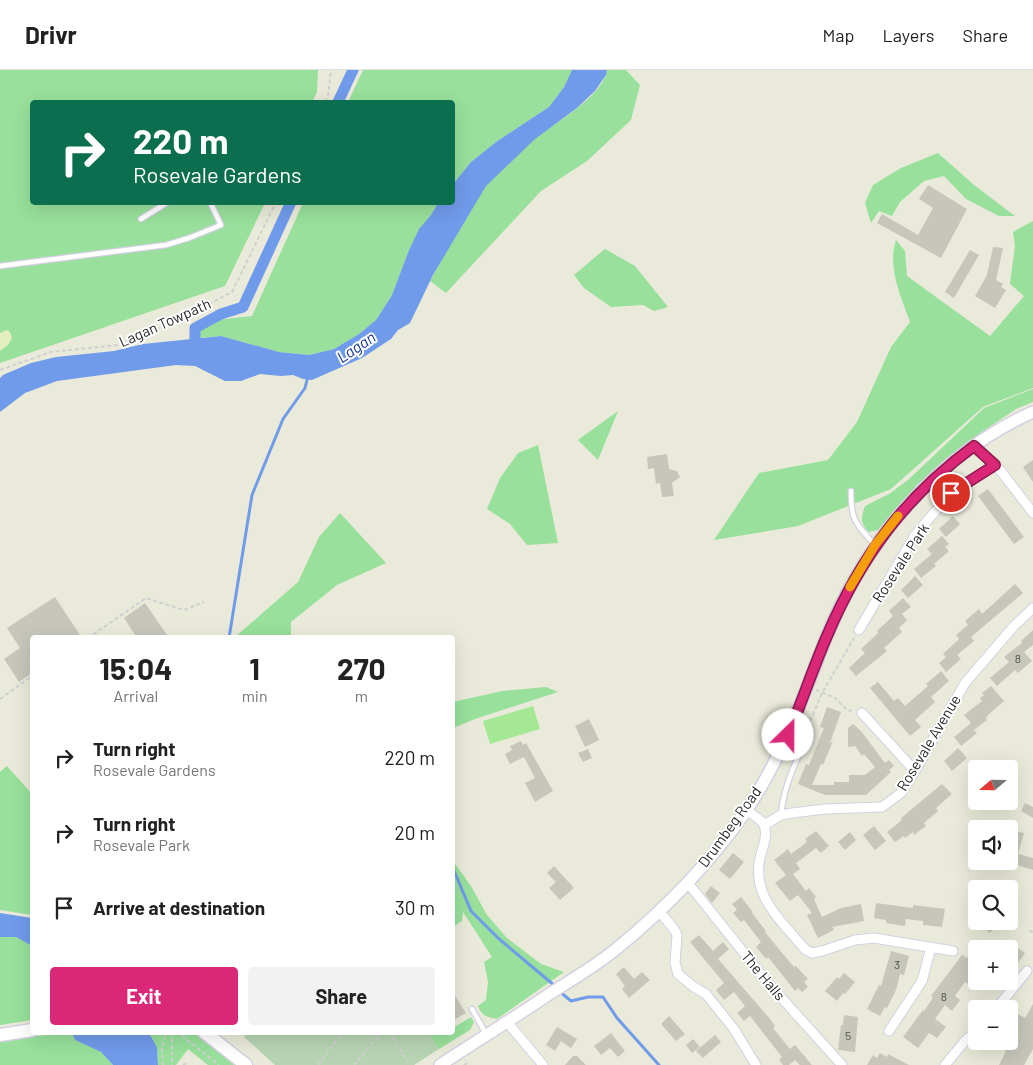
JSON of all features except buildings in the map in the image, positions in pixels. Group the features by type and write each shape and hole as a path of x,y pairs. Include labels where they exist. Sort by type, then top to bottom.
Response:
{"main road":[{"path":"0,1035 30,1030"},
{"path":"207,1035 241,1064"}],"street":[{"name":"Drumbeg Road","path":"440,1065 615,950 688,883 746,811 788,735 827,636 844,600 875,545 893,521 936,477 974,446 999,429 1033,412"},
{"path":"974,446 995,465 1033,513"},
{"name":"Rosevale Park","path":"858,630 916,535 951,493 995,465"},
{"name":"Rosevale Avenue","path":"764,825 781,815 825,809 882,807 901,793 965,683 1014,626 1033,608"},
{"path":"862,713 915,771"},
{"path":"746,811 764,825 765,833 759,862 762,892 769,905 806,950 812,953 855,940 874,938 953,951"},
{"name":"The Halls","path":"688,883 768,983 842,1065"},
{"path":"659,911 677,935 675,963 678,974 694,988 706,994 734,1029 756,1065"},
{"path":"889,1031 922,981 931,947"},
{"path":"1003,1000 1027,971"},
{"path":"507,1022 543,1065"},
{"path":"945,1065 968,1040"}],"lane":[{"path":"141,219 163,205"},
{"path":"0,266 147,248 189,238 221,225 211,205"},
{"path":"851,491 851,512 857,526 875,545"},
{"path":"781,815 782,800 787,782 800,752"},
{"path":"472,1009 487,1035"}],"path":[{"path":"326,100 331,70"},
{"name":"Lagan Towpath","path":"0,370 51,352 118,345 180,319 232,292 275,205"},
{"path":"92,635 146,598 184,610 204,602"},
{"path":"800,752 800,744 822,693 858,630"},
{"path":"0,699 30,677"},
{"path":"822,693 835,698 847,710 862,713"},
{"path":"1029,931 1033,932"},
{"path":"163,1065 162,1050 165,1035"},
{"path":"172,1035 172,1065"},
{"path":"182,1035 219,1065"},
{"path":"318,1065 341,1035"},
{"path":"354,1065 379,1035"},
{"path":"391,1035 410,1065"},
{"path":"183,1065 187,1063"}],"green space":[{"path":"0,70 318,70 317,92 313,100 30,100 30,205 264,205 225,286 0,363"},
{"path":"363,70 572,70 564,87 549,107 496,142 471,162 455,182 455,100 349,100"},
{"path":"607,70 626,70 640,85 631,120 587,161 541,191 446,293 430,281 478,195 486,185 533,140 587,100 597,90"},
{"path":"938,153 974,185 1015,216 999,216 966,199 944,176 924,181 900,202 892,216 879,211 871,223 865,203 873,185 901,168"},
{"path":"302,205 437,205 419,230 409,250 392,295 376,320 359,334 334,349 309,355 279,352 221,336 198,338 200,331 216,320 252,316"},
{"path":"1033,221 1033,388 983,407 891,489 798,526 714,540 759,473 828,460 857,422 891,347 910,322 899,292 894,271 893,261 896,240 905,251 907,276 990,336 1024,296 1010,284 1015,246 1013,232"},
{"path":"605,249 635,266 668,307 654,311 643,305 611,307 584,288 574,275"},
{"path":"1033,389 1033,402 1016,409 973,438 918,484 878,530 869,532 866,529 862,520 865,506 889,494 908,480 984,408"},
{"path":"618,411 598,460 578,440"},
{"path":"538,445 558,543 527,545 510,524 487,509 500,478 518,453"},
{"path":"340,513 386,563 337,585 291,622 291,635 237,635 298,582 319,537"},
{"path":"546,687 558,692 455,727 455,702 502,691"},
{"path":"533,706 540,729 490,744 483,721"},
{"path":"7,766 30,792 30,915 0,910 0,772"},
{"path":"455,864 471,886 487,915 507,938 541,964 564,972 497,1019 485,1016 478,1006 486,1000 488,982 484,962 492,957 463,912 462,921 455,926"},
{"path":"0,937 16,937 30,945 30,1020 0,1025"},
{"path":"471,1017 474,1022 470,1030 439,1049 430,1035 455,1035 455,1027"},
{"path":"73,1035 75,1040 101,1052 113,1065 0,1065 0,1039"},
{"path":"150,1035 204,1035 242,1065 208,1065 188,1049 176,1065 158,1065 157,1047"}],"sand":[{"path":"7,330 12,338 8,345 0,351 0,333"}],"shaded area":[{"path":"244,1035 430,1035 439,1049 414,1065 275,1065 244,1037"}],"water":[{"name":"Lagan","path":"572,70 607,70 606,75 595,91 577,108 535,139 486,186 433,275 410,323 398,330 391,339 362,358 312,380 293,375 260,374 241,381 225,381 195,366 176,365 57,381 25,393 0,412 0,378 3,375 31,363 56,357 114,351 143,344 221,336 279,352 309,355 334,349 359,334 376,320 392,295 419,229 437,205 455,205 455,182 471,162 496,142 549,107 564,87"},
{"path":"0,913 30,918 30,945 16,937 0,937"},
{"path":"73,1035 150,1035 157,1047 158,1065 113,1065 101,1052 75,1040"}],"waterway":[{"path":"339,100 353,70"},
{"path":"195,354 195,328 221,314 243,307 290,205"},
{"path":"229,635 252,495 283,419 305,388 308,376"},
{"path":"455,873 471,911 498,938 555,986"},
{"path":"559,991 571,1001 588,997 603,997 617,1018 659,1065"}],"slow traffic":[{"path":"850,587 875,545 898,516"}],"route":[{"path":"788,735 804,699 827,636 844,600 875,545 913,499 959,457 974,446 995,465 951,493"}]}
